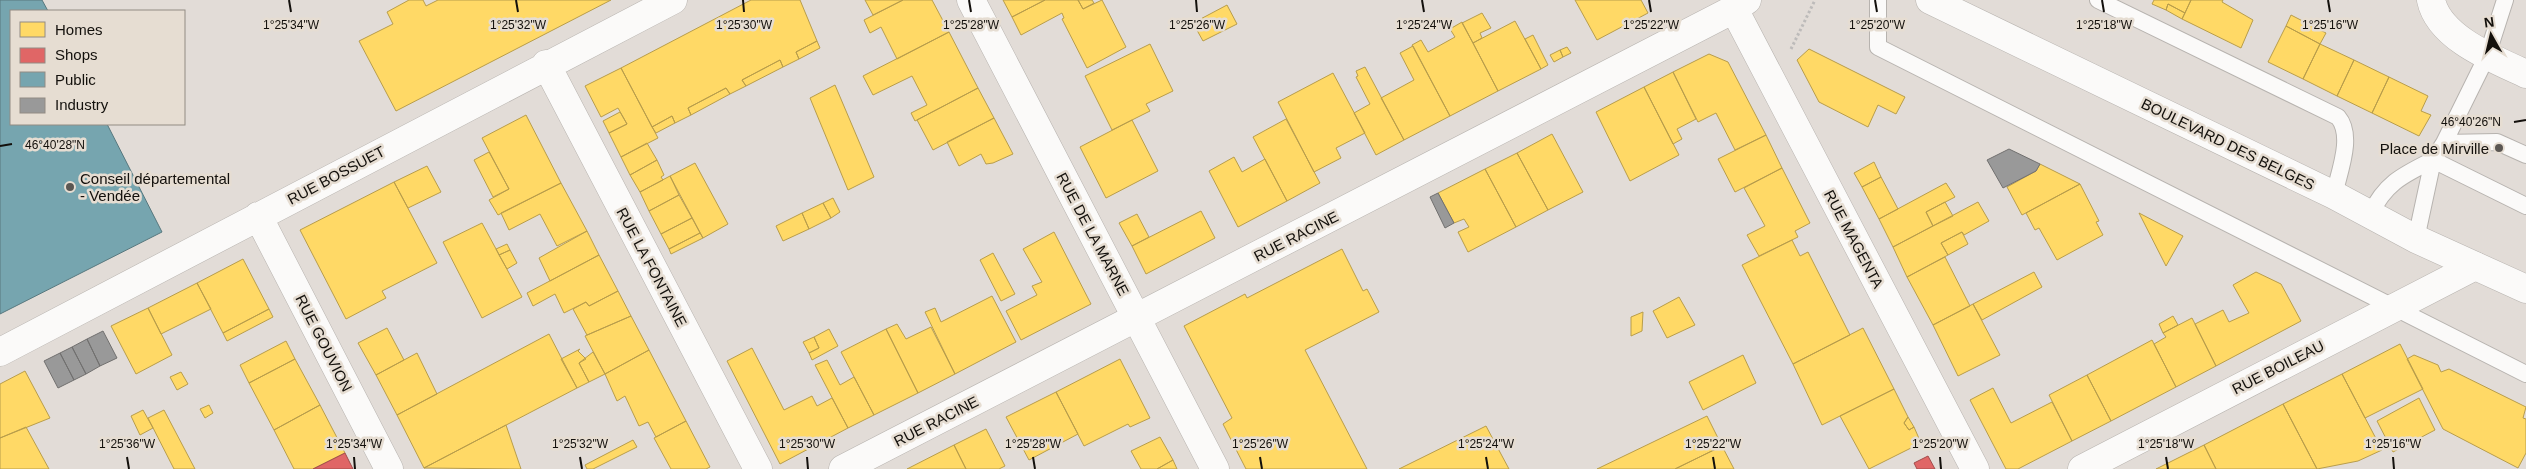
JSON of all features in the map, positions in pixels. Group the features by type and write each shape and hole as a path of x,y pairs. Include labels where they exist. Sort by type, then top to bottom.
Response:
{"street":[{"name":"RUE BOSSUET","path":"0,352 546,64 673,0"},
{"name":"RUE DE LA MARNE","path":"971,0 1215,469"},
{"name":"BOULEVARD DES BELGES","path":"1930,0 2334,195 2416,239 2526,289"},
{"path":"2431,0 2433,10 2446,28 2487,56 2526,74"},
{"name":"RUE RACINE","path":"843,469 1740,5"},
{"name":"RUE MAGENTA","path":"1740,5 1975,469"},
{"name":"RUE LA FONTAINE","path":"546,64 758,469"},
{"name":"RUE GOUVION","path":"258,216 389,469"},
{"name":"RUE BOILEAU","path":"2082,469 2475,266"}],"lane":[{"path":"1878,0 1878,47 2526,374"},
{"path":"2098,0 2338,117 2344,124 2346,136 2334,195"},
{"path":"2416,239 2433,160 2444,143 2487,56 2505,0"},
{"path":"2444,143 2497,142 2526,155"},
{"path":"2433,160 2526,206"},
{"path":"2370,215 2378,199 2396,179 2433,160"}],"building: Homes":[{"path":"409,0 423,0 426,6 438,0 611,0 396,111 359,41 393,24 387,12"},
{"path":"751,0 800,0 817,41 796,52 799,59 783,67 780,60 742,80 746,86 730,94 726,88 688,108 691,115 675,123 672,116 652,127 621,68"},
{"path":"865,0 903,0 873,15"},
{"path":"903,0 932,0 949,32 897,59 881,27 870,33 864,20"},
{"path":"1003,0 1045,0 1012,17"},
{"path":"1045,0 1078,0 1083,9 1102,0 1126,47 1087,68 1062,19 1064,18 1062,13 1021,35 1012,17"},
{"path":"1078,0 1092,0 1094,3 1083,9"},
{"path":"1575,0 1641,0 1648,13 1597,40"},
{"path":"2154,0 2191,0 2185,13 2168,4 2166,10 2152,4"},
{"path":"2191,0 2223,0 2222,2 2253,20 2241,48 2182,19"},
{"path":"2168,4 2185,13 2182,19 2166,10"},
{"path":"1227,5 1237,24 1203,41 1193,23"},
{"path":"1482,13 1491,28 1480,33 1482,38 1473,43 1462,23"},
{"path":"2291,15 2326,33 2320,44 2286,26"},
{"path":"1515,21 1541,69 1498,91 1473,43"},
{"path":"1462,22 1498,91 1450,116 1412,45 1421,40 1428,52 1455,37 1450,29"},
{"path":"2286,26 2320,44 2303,79 2268,62"},
{"path":"949,32 978,88 915,121 911,113 927,105 912,76 873,95 863,76"},
{"path":"1533,35 1548,65 1541,69 1525,39"},
{"path":"817,41 820,48 799,59 796,52"},
{"path":"1150,44 1173,91 1146,104 1150,111 1112,130 1085,76"},
{"path":"2320,44 2354,60 2337,96 2303,79"},
{"path":"1413,46 1450,116 1404,140 1381,98 1414,80 1400,53"},
{"path":"1567,47 1571,53 1563,57 1560,50"},
{"path":"1809,49 1905,97 1896,114 1878,105 1868,127 1819,102 1797,60"},
{"path":"1560,50 1563,57 1554,62 1550,55"},
{"path":"1709,54 1728,62 1766,135 1735,150 1716,113 1698,122 1673,72"},
{"path":"780,60 783,67 746,86 742,80"},
{"path":"2354,60 2389,77 2372,113 2337,96"},
{"path":"1365,67 1404,140 1376,155 1354,113 1370,104 1356,77 1358,76 1356,71"},
{"path":"621,68 658,138 621,157 609,133 627,124 618,108 601,117 585,86"},
{"path":"1673,72 1696,119 1677,129 1682,139 1673,144 1644,87"},
{"path":"1333,73 1365,133 1336,148 1341,158 1314,172 1278,102"},
{"path":"2389,77 2428,96 2421,111 2431,115 2419,136 2372,113"},
{"path":"835,85 874,177 848,190 810,98"},
{"path":"1644,87 1679,155 1630,181 1596,112"},
{"path":"726,88 730,94 691,115 688,108"},
{"path":"978,88 994,118 933,150 917,120"},
{"path":"620,112 627,124 609,133 603,121"},
{"path":"526,115 561,183 498,215 489,200 509,189 482,138"},
{"path":"672,116 675,123 656,133 652,127"},
{"path":"994,118 1013,154 986,164 981,154 959,166 947,142"},
{"path":"1286,119 1320,183 1287,201 1253,137"},
{"path":"1132,120 1158,171 1106,198 1080,147"},
{"path":"1552,134 1583,192 1548,210 1517,153"},
{"path":"1766,135 1782,168 1735,192 1718,159"},
{"path":"647,143 657,160 630,175 621,157"},
{"path":"489,152 509,189 493,197 474,160"},
{"path":"1517,153 1548,210 1516,227 1485,169"},
{"path":"1234,157 1242,172 1265,159 1287,201 1238,227 1209,171"},
{"path":"657,160 664,175 661,177 663,180 640,192 630,175"},
{"path":"1874,162 1881,177 1862,187 1854,173"},
{"path":"695,163 728,224 703,238 670,176"},
{"path":"2040,164 2080,184 2022,215 2007,187 2036,171"},
{"path":"427,166 441,192 408,208 394,182"},
{"path":"1782,168 1810,223 1795,231 1798,237 1759,256 1747,235 1765,226 1744,188"},
{"path":"1485,169 1516,227 1468,252 1458,232 1469,227 1464,219 1454,223 1438,193"},
{"path":"670,176 679,195 649,211 640,192"},
{"path":"1881,177 1898,209 1879,219 1862,187"},
{"path":"394,182 437,263 382,291 386,298 346,319 300,230"},
{"path":"561,183 587,231 557,246 540,214 509,230 501,213"},
{"path":"1946,183 1955,197 1926,212 1933,226 1893,247 1879,219"},
{"path":"2080,184 2099,221 2096,222 2103,235 2057,260 2039,228 2035,230 2026,213"},
{"path":"679,195 692,218 661,234 649,211"},
{"path":"833,198 840,212 831,218 823,203"},
{"path":"1945,202 1953,216 1933,226 1926,212"},
{"path":"1978,202 1989,221 1964,235 1962,232 1941,243 1948,255 1907,277 1893,247"},
{"path":"823,203 831,218 809,229 802,213"},
{"path":"1201,211 1215,238 1146,274 1132,246"},
{"path":"802,213 809,229 783,241 776,226"},
{"path":"2139,213 2183,236 2166,266"},
{"path":"1137,214 1149,237 1132,246 1119,223"},
{"path":"692,218 700,233 669,249 661,234"},
{"path":"482,223 522,297 482,318 443,242"},
{"path":"587,231 599,255 550,281 539,258"},
{"path":"1054,232 1091,304 1021,340 1006,311 1037,295 1032,286 1042,282 1023,249"},
{"path":"1962,232 1968,244 1948,255 1941,243"},
{"path":"700,233 703,238 671,254 669,249"},
{"path":"1792,240 1800,256 1808,252 1850,335 1793,364 1742,265"},
{"path":"507,244 510,250 499,255 496,249"},
{"path":"1342,249 1363,291 1367,289 1379,312 1305,350 1367,469 1246,469 1223,424 1232,418 1184,326 1245,294 1247,298"},
{"path":"510,250 517,263 507,269 499,255"},
{"path":"993,253 1015,294 1001,301 980,260"},
{"path":"599,255 618,291 589,306 586,302 564,313 555,294 533,306 527,293"},
{"path":"1945,257 1970,306 1933,325 1907,277"},
{"path":"243,259 269,309 223,333 197,283"},
{"path":"2034,272 2042,287 1982,320 1973,304"},
{"path":"2256,272 2281,284 2301,321 2216,366 2195,324 2223,310 2229,322 2249,313 2233,285"},
{"path":"197,283 211,309 161,334 148,308"},
{"path":"618,291 631,316 587,335 573,309 586,302 589,306"},
{"path":"992,296 1016,342 955,374 925,312 935,308 941,322"},
{"path":"1679,297 1695,325 1667,338 1653,311"},
{"path":"1973,304 2000,355 1958,376 1933,325"},
{"path":"148,308 172,355 136,374 111,326"},
{"path":"269,309 273,317 227,341 223,333"},
{"path":"1643,312 1642,331 1631,336 1631,317"},
{"path":"631,316 649,350 605,374 585,336"},
{"path":"2173,316 2178,325 2163,333 2159,324"},
{"path":"2192,318 2216,366 2176,387 2154,344 2166,337 2163,333"},
{"path":"897,324 906,339 931,327 955,374 918,393 886,329"},
{"path":"387,328 404,360 376,375 358,343"},
{"path":"1863,328 1894,389 1822,425 1793,364"},
{"path":"829,329 838,346 812,360 809,353 819,348 814,337"},
{"path":"886,329 918,393 874,415 841,352"},
{"path":"549,334 577,388 424,468 397,415"},
{"path":"814,337 819,348 809,353 803,342"},
{"path":"2152,340 2176,387 2111,421 2087,375"},
{"path":"286,341 295,359 249,383 240,365"},
{"path":"2400,344 2423,389 2365,418 2342,374"},
{"path":"752,348 784,410 812,396 817,406 832,398 848,428 780,464 727,361"},
{"path":"580,349 578,351 586,359 579,363 589,382 577,388 561,359"},
{"path":"649,350 686,421 656,437 648,422 639,426 625,396 617,401 605,374"},
{"path":"593,352 605,374 589,382 579,363"},
{"path":"417,353 437,394 397,415 376,375"},
{"path":"1743,355 1756,383 1703,410 1689,382"},
{"path":"2414,355 2438,365 2441,372 2449,369 2526,407 2523,418 2526,419 2526,453 2518,468 2443,429 2407,359"},
{"path":"295,359 320,405 274,430 249,383"},
{"path":"1120,359 1150,418 1130,427 1128,424 1084,446 1056,392"},
{"path":"827,360 840,385 854,377 874,415 848,428 815,365"},
{"path":"25,371 50,418 0,438 0,384"},
{"path":"181,372 188,384 177,390 170,377"},
{"path":"2342,374 2382,450 2358,461 2317,469 2283,404"},
{"path":"2087,375 2111,421 2072,441 2049,395"},
{"path":"1993,388 2011,423 2052,402 2072,441 2018,469 2006,469 1970,400"},
{"path":"1894,389 1908,417 1904,423 1909,430 1914,427 1921,443 1869,469 1840,416"},
{"path":"1056,392 1078,434 1029,460 1006,417"},
{"path":"2419,398 2435,430 2393,452 2377,421"},
{"path":"2283,404 2317,469 2216,469 2204,445"},
{"path":"209,405 213,413 205,418 200,409"},
{"path":"320,405 345,453 313,469 294,469 274,430"},
{"path":"143,410 153,428 140,435 131,416"},
{"path":"164,410 195,469 174,469 148,418"},
{"path":"1707,416 1722,446 1675,469 1597,469"},
{"path":"1908,417 1914,427 1909,430 1904,423"},
{"path":"686,421 710,467 706,469 671,469 654,438"},
{"path":"506,425 521,469 424,468"},
{"path":"1486,426 1509,469 1399,469"},
{"path":"26,427 49,469 0,469 0,438"},
{"path":"986,429 1005,466 999,469 966,469 954,445"},
{"path":"1160,437 1173,460 1157,469 1141,469 1131,451"},
{"path":"633,440 637,447 593,469 587,469 585,465"},
{"path":"954,445 966,469 907,469"},
{"path":"2204,445 2216,469 2156,469"},
{"path":"1722,446 1734,469 1675,469"},
{"path":"1173,460 1177,469 1157,469"}],"building: Shops":[{"path":"345,453 353,469 313,469"},
{"path":"1928,456 1935,469 1917,469 1914,463"}],"building: Public":[{"name":"Conseil départemental - Vendée","path":"0,0 42,0 47,10 10,10 10,125 108,125 162,232 0,314"}],"building: Industry":[{"path":"2009,149 2040,164 2036,171 2003,188 1987,160"},
{"path":"1438,193 1454,223 1445,228 1430,197"},
{"path":"103,331 117,358 100,366 87,339"},
{"path":"87,339 100,366 86,374 72,347"},
{"path":"72,347 86,374 74,380 60,353"},
{"path":"60,353 74,380 58,388 44,361"}],"place":[{"name":"Place de Mirville","path":"2499,148"},
{"name":"Conseil départemental - Vendée","path":"70,187"}]}
